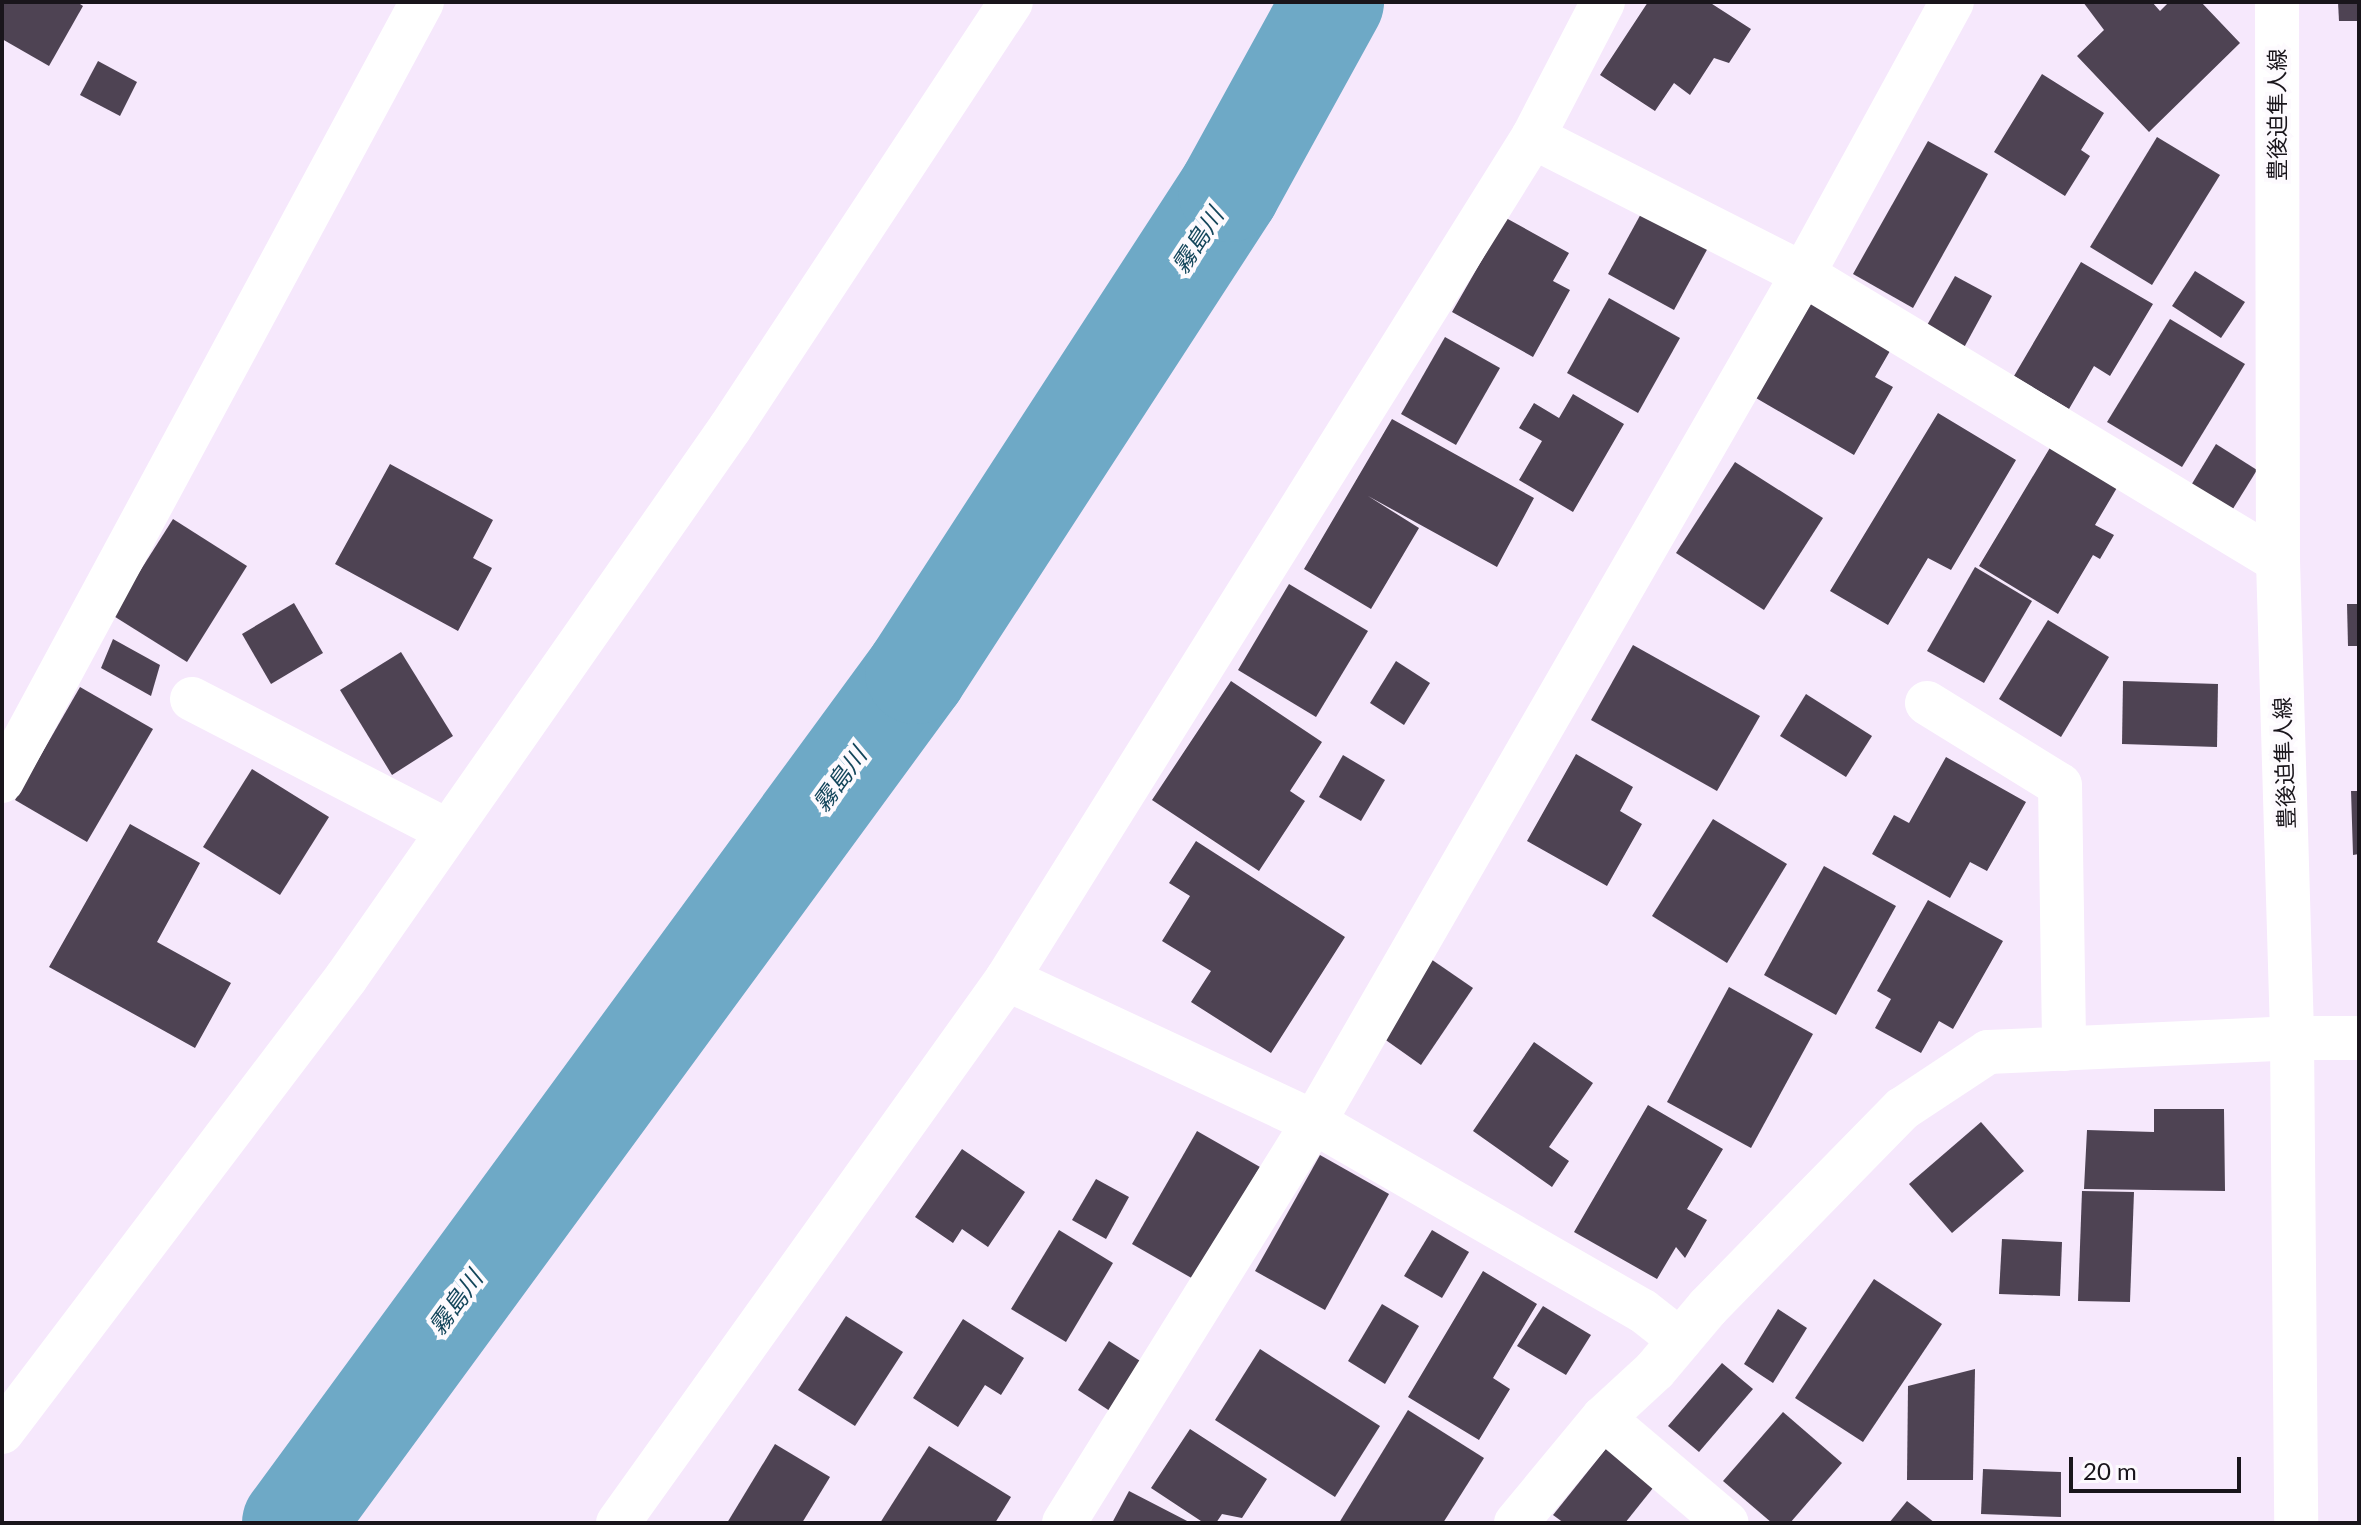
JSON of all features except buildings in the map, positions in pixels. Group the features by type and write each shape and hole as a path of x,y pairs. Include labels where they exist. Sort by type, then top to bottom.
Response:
{"street":[{"path":"2,781 422,2"},
{"path":"2,1432 346,978 730,428 1011,2"},
{"path":"618,1523 1007,979 1533,137 1603,2"},
{"path":"1064,1523 1314,1122 1803,274 1952,2"},
{"name":"豊後迫隼人線","path":"2277,2 2278,561 2292,1038 2296,1523"},
{"path":"1533,137 1803,274 2278,561"},
{"path":"192,699 448,831"},
{"path":"1927,703 2060,785 2064,1049"},
{"path":"1007,979 1314,1122 1643,1311 1680,1340"},
{"path":"1516,1523 1603,1418 1902,1109 1988,1052 2292,1038 2359,1038"},
{"path":"1603,1418 1727,1523"}],"waterway":[{"name":"霧島川","path":"293,1523 916,673 1229,191 1333,2"}]}
